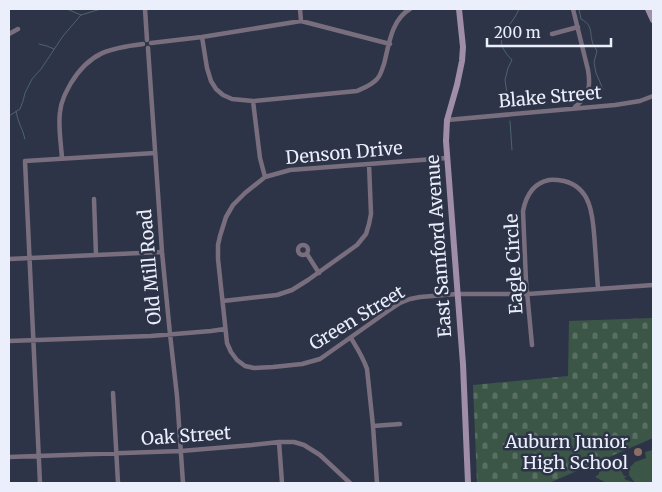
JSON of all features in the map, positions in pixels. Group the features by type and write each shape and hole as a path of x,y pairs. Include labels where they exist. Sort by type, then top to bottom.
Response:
{"street":[{"path":"143,44 148,48 151,46 145,9"},
{"path":"300,9 301,21"},
{"path":"202,37 206,68 211,81 216,89 232,99 253,101 357,91 366,88 377,79 382,70 394,26 403,13 410,9"},
{"name":"East Samford Avenue","path":"459,9 463,47 462,61 447,120 446,158 463,364 468,483"},
{"path":"573,9 590,80 587,94 574,108"},
{"path":"648,9 653,20"},
{"path":"62,158 60,110 66,91 78,72 88,62 104,52 149,41 202,37 301,21 390,44"},
{"path":"552,34 578,27"},
{"path":"9,34 18,29"},
{"name":"Old Mill Road","path":"148,48 162,252 176,387 183,483"},
{"name":"Blake Street","path":"447,120 630,103 653,96"},
{"path":"253,101 257,144 265,177"},
{"path":"40,483 25,161 155,153"},
{"name":"Denson Drive","path":"225,329 218,260 218,245 222,226 240,197 265,177 290,170 446,158"},
{"path":"223,301 261,298 277,295 296,288 357,245 366,234 371,214 369,164"},
{"name":"Eagle Circle","path":"532,344 526,281 523,211 527,197 532,189 540,183 549,180 559,180 573,184 581,190 586,198 593,222 598,289"},
{"path":"94,199 96,255"},
{"path":"9,259 162,252"},
{"path":"307,254 318,273"},
{"name":"Green Street","path":"225,329 227,343 231,352 245,366 254,368 302,364 320,359 388,311 410,299 457,294 528,294 653,285"},
{"path":"9,341 151,336 225,329"},
{"path":"351,338 360,352 367,369 377,483"},
{"path":"112,393 118,483"},
{"path":"373,426 400,424"},
{"path":"279,442 282,483"},
{"name":"Oak Street","path":"9,457 181,451 294,442 312,449 350,483"}],"green space":[{"path":"653,318 653,438 549,483 477,483 473,385 568,376 569,321"},
{"path":"653,450 653,483 635,483 629,475 630,467 635,462 646,458 645,452"},
{"path":"626,460 621,471 624,476 627,476 624,478 627,481 632,481 632,483 607,483 595,477 599,472"}],"waterway":[{"path":"67,9 81,15 101,9"},
{"path":"507,107 505,80 512,60 505,52 502,39 503,33 519,9"},
{"path":"579,9 581,19 588,24 593,44 597,51 594,62 596,73 603,89"},
{"path":"9,116 20,109 32,79 63,36 81,15"},
{"path":"39,44 54,49"},
{"path":"16,111 25,139"},
{"path":"510,121 512,150"}],"place":[{"name":"Auburn Junior High School","path":"638,452"}]}
